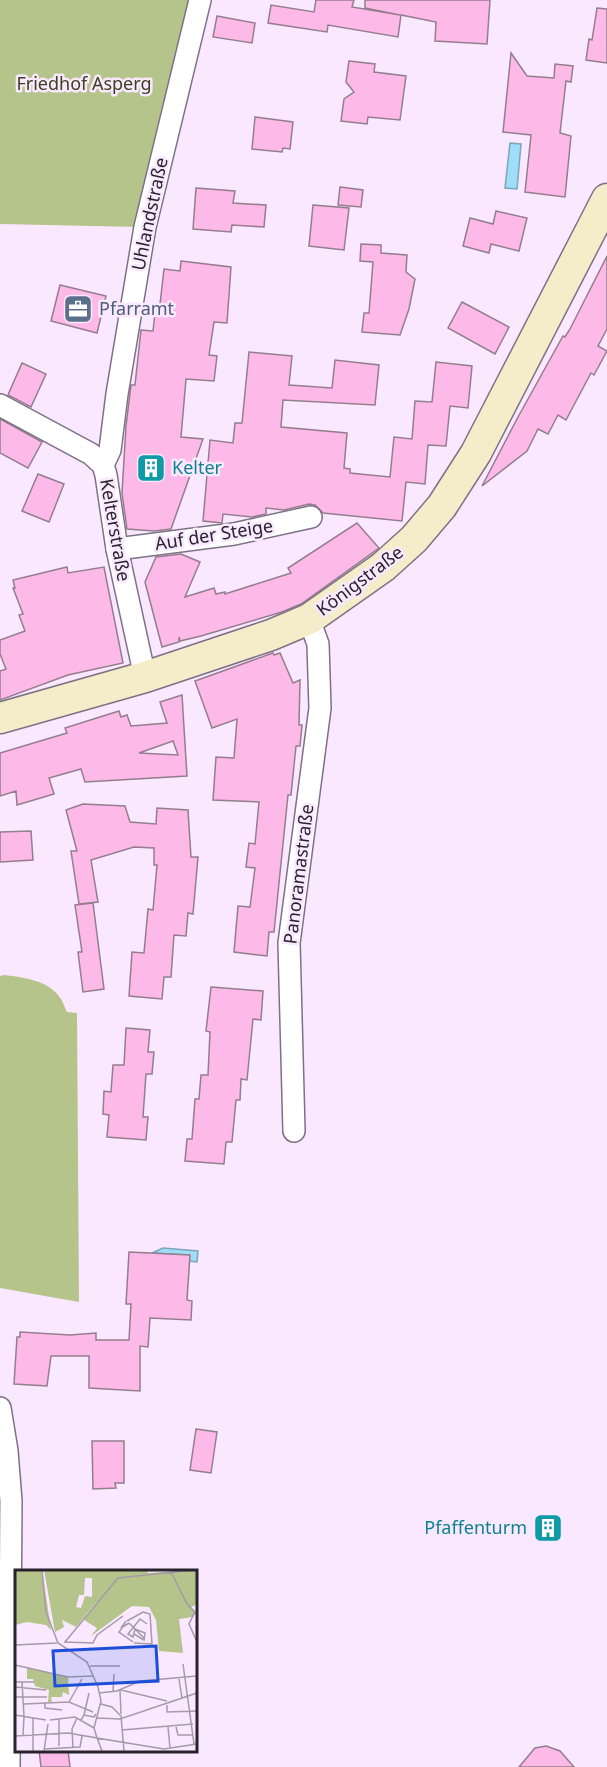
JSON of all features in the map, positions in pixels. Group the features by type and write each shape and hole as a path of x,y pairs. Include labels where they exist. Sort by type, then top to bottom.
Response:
{"main road":[{"name":"Königstraße","path":"0,718 145,677 271,636 309,619 383,567 414,539 442,506 476,453 607,199"}],"street":[{"name":"Uhlandstraße","path":"103,465 110,450 145,227 200,0"},
{"name":"Kelterstraße","path":"0,405 91,454 103,465 117,549 145,677"},
{"name":"Auf der Steige","path":"117,549 234,534 311,518"},
{"name":"Panoramastraße","path":"294,1131 289,943 320,708 318,644 309,619"},
{"path":"0,1408 7,1451 11,1501 9,1767"}],"green space":[{"name":"Friedhof Asperg","path":"0,0 191,0 140,227 0,224"},
{"path":"0,976 33,980 47,986 59,997 67,1012 77,1013 79,1302 0,1288"}],"water":[{"path":"510,143 521,144 517,189 505,188"},
{"path":"163,1248 198,1251 197,1262 189,1261 189,1255 152,1253"}],"building":[{"path":"316,0 354,0 352,7 400,15 365,8 365,0 490,0 487,44 435,41 436,22 401,15 398,37 328,25 327,32 268,23 271,5 314,12"},
{"path":"597,8 607,9 607,63 586,60"},
{"path":"217,16 255,23 252,43 213,37"},
{"path":"511,53 527,76 554,78 555,64 573,66 571,82 566,81 560,133 571,136 565,197 525,192 531,135 503,132"},
{"path":"349,61 375,64 374,72 406,76 400,120 368,117 367,124 341,121 344,99 354,92 346,82"},
{"path":"255,117 293,122 290,149 283,148 282,152 252,149"},
{"path":"340,187 363,190 361,207 338,205"},
{"path":"196,188 235,191 233,203 266,205 264,227 232,225 231,232 193,229"},
{"path":"313,205 349,208 344,250 309,246"},
{"path":"496,211 527,218 519,251 491,244 489,253 463,246 470,218 493,224"},
{"path":"361,244 381,245 381,253 407,255 406,272 415,279 409,309 400,335 362,332 364,313 369,313 373,262 360,261"},
{"path":"607,256 607,329 598,346 607,351 594,375 591,373 566,420 558,415 548,434 538,429 527,451 482,486 563,336 565,337 570,329"},
{"path":"181,261 231,267 227,323 214,322 209,355 217,356 214,381 186,379 181,437 203,439 171,529 154,531 127,529 122,493 126,426 131,385 135,385 141,330 153,331 156,304 160,304 164,269 180,271"},
{"name":"Pfarramt","path":"60,285 106,296 97,333 51,321"},
{"path":"462,302 509,327 495,354 448,328"},
{"path":"249,352 292,356 289,385 332,388 335,360 379,365 375,405 283,400 281,427 347,433 344,468 350,469 350,473 390,477 394,437 412,439 415,401 432,402 436,362 472,366 468,408 450,406 446,446 428,445 425,484 406,482 402,521 323,513 315,505 309,504 284,510 266,508 266,514 252,517 223,514 222,523 203,521 210,440 233,443 235,423 242,423"},
{"path":"22,363 46,374 31,407 8,395"},
{"path":"0,419 42,442 28,468 0,453"},
{"path":"38,474 64,484 49,522 22,511"},
{"path":"357,523 379,548 301,604 282,612 201,636 180,641 179,637 179,642 162,647 145,582 156,557 181,554 200,562 185,597 214,588 216,594 225,592 225,594 291,573 288,568"},
{"path":"67,567 68,573 104,567 123,663 68,675 0,700 0,671 6,669 0,654 0,640 25,631 19,615 23,614 13,588 15,588 13,580"},
{"path":"273,653 274,655 280,653 293,683 300,680 299,725 302,725 300,746 296,746 291,795 288,795 274,932 269,932 267,956 234,952 238,906 250,907 255,868 246,867 249,843 255,844 259,802 213,800 216,757 234,758 237,719 212,728 195,681"},
{"path":"182,695 187,776 85,782 81,769 49,778 54,794 17,805 16,791 0,796 0,753 67,733 65,728 119,711 121,717 127,715 131,726 167,723 160,702","holes":["173,741 178,755 139,753"]},
{"path":"83,804 125,806 130,822 156,824 157,808 188,810 191,857 198,857 193,914 188,913 186,936 174,935 171,977 164,977 162,999 129,996 132,952 144,953 148,909 153,910 157,865 154,865 154,848 134,847 91,860 98,902 79,904 71,851 77,851 66,810"},
{"path":"31,831 33,860 0,862 0,832"},
{"path":"93,903 104,989 83,992 78,952 82,952 75,905"},
{"path":"211,987 263,991 261,1020 253,1019 247,1080 241,1079 240,1100 236,1100 232,1142 226,1142 224,1164 185,1161 187,1139 192,1139 195,1099 199,1099 201,1075 208,1075 210,1032 206,1031"},
{"path":"126,1028 150,1030 148,1052 154,1052 152,1074 146,1074 143,1117 148,1117 146,1140 107,1137 109,1115 103,1114 104,1091 111,1092 113,1065 124,1065"},
{"path":"129,1252 190,1255 187,1300 192,1301 191,1320 150,1318 148,1347 140,1346 140,1391 89,1388 89,1356 51,1356 47,1386 14,1384 17,1337 20,1337 20,1332 70,1335 96,1333 96,1340 129,1340 131,1304 126,1304"},
{"path":"196,1429 217,1432 211,1473 190,1470"},
{"path":"92,1441 124,1441 124,1483 115,1483 116,1488 93,1489"},
{"name":"Pfaffenturm","path":"548,1515 557,1519 561,1528 557,1537 548,1541 539,1537 535,1528 539,1519"},
{"path":"546,1746 560,1751 574,1767 519,1767 535,1748"},
{"path":"39,1752 68,1752 70,1767 41,1767"}],"place":[{"name":"Pfarramt","path":"78,309"},
{"name":"Kelter","path":"151,468"},
{"name":"Pfaffenturm","path":"548,1528"}]}
